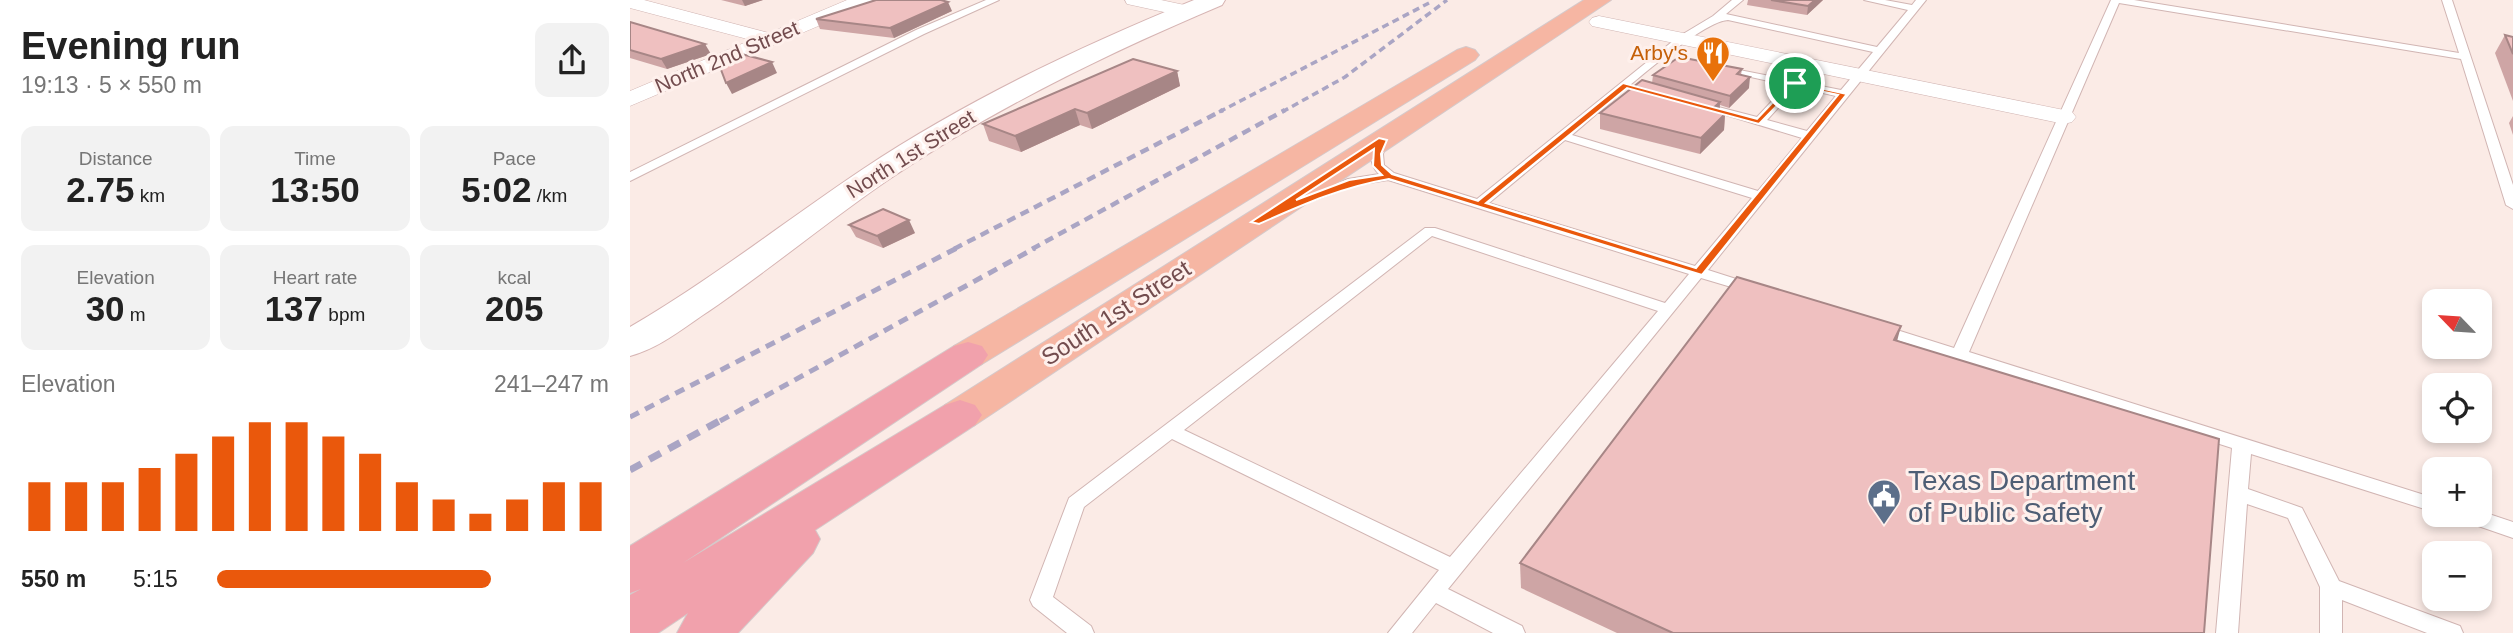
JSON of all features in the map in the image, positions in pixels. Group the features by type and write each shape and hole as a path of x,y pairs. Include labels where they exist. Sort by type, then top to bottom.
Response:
{"highway":[{"name":"South 1st Street","path":"630,553 968,355"},
{"path":"630,572 968,355"},
{"name":"South 1st Street","path":"630,623 960,415"},
{"path":"704,633 795,538 960,415"}],"main road":[{"name":"North 1st Street","path":"630,344 670,321 844,195 953,126 1073,60 1200,6"},
{"name":"South 1st Street","path":"968,355 1534,28 1586,8"},
{"path":"1534,28 1571,27 1586,8"},
{"name":"South 1st Street","path":"960,415 1382,140 1534,28"}],"street":[{"name":"North 2nd Street","path":"635,93 863,0"},
{"path":"1134,0 1200,6"},
{"path":"630,2 767,38"},
{"path":"1586,8 1684,42 1868,64 1877,77 2066,113"}],"lane":[{"path":"630,177 920,32 994,0"},
{"path":"1479,204 1663,55 1738,0"},
{"path":"1869,0 1918,4"},
{"path":"1959,355 2116,0 2465,57"},
{"path":"2447,0 2513,205"},
{"path":"1399,633 1918,4"},
{"path":"1716,18 1742,20 1868,64"},
{"path":"1663,55 1684,42"},
{"path":"1716,66 1843,94"},
{"path":"1759,122 1795,83"},
{"path":"1626,85 1639,89"},
{"path":"1692,103 1810,135"},
{"path":"1564,135 1760,196"},
{"path":"1382,140 1377,154 1378,166 1389,176 1776,297"},
{"path":"1256,222 1321,192 1353,182 1389,176"},
{"path":"1083,633 1041,600 1076,503 1430,231 1668,309"},
{"path":"1868,326 2422,501"},
{"path":"1171,431 1454,568"},
{"path":"2227,633 2242,444"},
{"path":"2238,493 2295,513 2331,587 2331,633"},
{"path":"2492,523 2513,530"},
{"path":"2331,587 2452,633"},
{"path":"1434,592 1514,633"}],"building":[{"path":"876,0 948,2 890,28 816,19"},
{"path":"1771,0 1815,0 1808,6"},
{"path":"630,22 705,44 661,59 630,50"},
{"path":"2505,35 2513,37 2513,54"},
{"path":"734,52 772,62 726,83 717,59"},
{"path":"1679,57 1742,69 1737,74 1750,77 1730,96 1653,75"},
{"path":"1133,59 1177,71 1087,113 1075,109 1015,136 983,124"},
{"path":"1642,80 1720,102 1711,110 1725,114 1701,138 1600,113"},
{"path":"883,209 909,220 877,236 849,225"},
{"name":"Texas Department of Public Safety","path":"1737,277 1901,326 1894,340 2219,439 2204,633 1673,633 1520,563"}],"railway":[{"path":"1282,112 1345,77 1447,0"},
{"path":"1219,112 1429,3"},
{"path":"954,249 1223,110"},
{"path":"1032,249 1285,110"},
{"path":"630,417 957,248"},
{"path":"720,421 1035,248"},
{"path":"630,470 723,419"}],"place":[{"name":"Arby's","path":"1713,83"},
{"name":"Texas Department of Public Safety","path":"1884,526"}],"route":[{"path":"1795,83 1759,122 1626,85 1479,204 1389,176 1353,182 1321,192 1256,222 1382,140 1377,154 1378,166 1389,176 1479,204 1698,272 1843,94 1795,83"}]}
